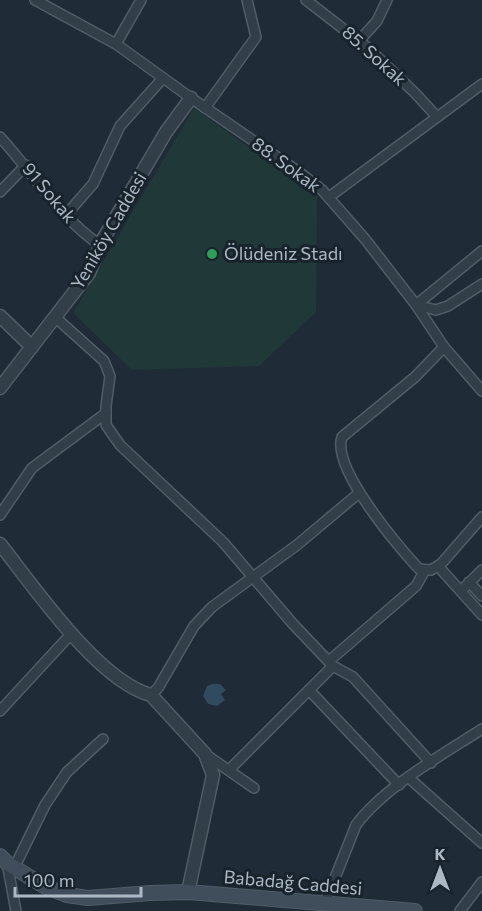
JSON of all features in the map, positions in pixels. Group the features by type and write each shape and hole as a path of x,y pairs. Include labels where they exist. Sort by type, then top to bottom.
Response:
{"main road":[{"name":"Babadağ Caddesi","path":"7,862 44,886 67,895 88,898 188,892 415,911"}],"street":[{"name":"88. Sokak","path":"34,0 116,44 190,98 299,172 329,197 416,305 444,347 482,391"},
{"path":"116,44 141,0"},
{"path":"205,108 256,37 247,0"},
{"name":"85. Sokak","path":"306,0 359,41 415,93 437,117"},
{"path":"359,41 377,21 387,0"},
{"path":"64,216 93,184 120,126 163,78"},
{"path":"329,197 482,84"},
{"name":"Yeniköy Caddesi","path":"0,388 89,273 100,245 166,132 190,98"},
{"name":"91 Sokak","path":"0,137 26,165 64,216 100,245"},
{"path":"0,192 26,165"},
{"path":"416,305 482,251"},
{"path":"416,305 436,310 448,306 482,284"},
{"path":"0,316 32,347"},
{"path":"56,317 104,361 110,376 106,424 120,445 208,527 254,576 293,624 331,664 353,677 431,763"},
{"path":"444,347 415,377 342,437 339,444 346,471 359,493 419,569 431,570 438,566 482,517"},
{"path":"0,515 32,468 106,414"},
{"path":"151,695 158,688 194,626 213,607 297,545 359,493"},
{"path":"0,544 88,653 141,693 151,695 205,754 254,788"},
{"path":"438,566 482,615"},
{"path":"229,770 309,690 331,664 416,586 425,570"},
{"path":"461,591 482,570"},
{"path":"469,582 482,596"},
{"path":"0,711 71,634"},
{"path":"309,690 399,785"},
{"path":"325,903 356,825 364,814 399,785 482,729"},
{"path":"16,911 7,862 67,772 103,739"},
{"path":"188,892 213,775 205,754"},
{"path":"409,778 482,843"},
{"path":"460,911 482,882"}],"green space":[{"name":"Ölüdeniz Stadı","path":"194,108 317,196 316,312 259,366 132,370 73,313"}],"water":[{"path":"220,684 226,690 221,694 225,700 217,706 208,704 203,696 207,686"}],"place":[{"name":"Ölüdeniz Stadı","path":"212,254"}]}
